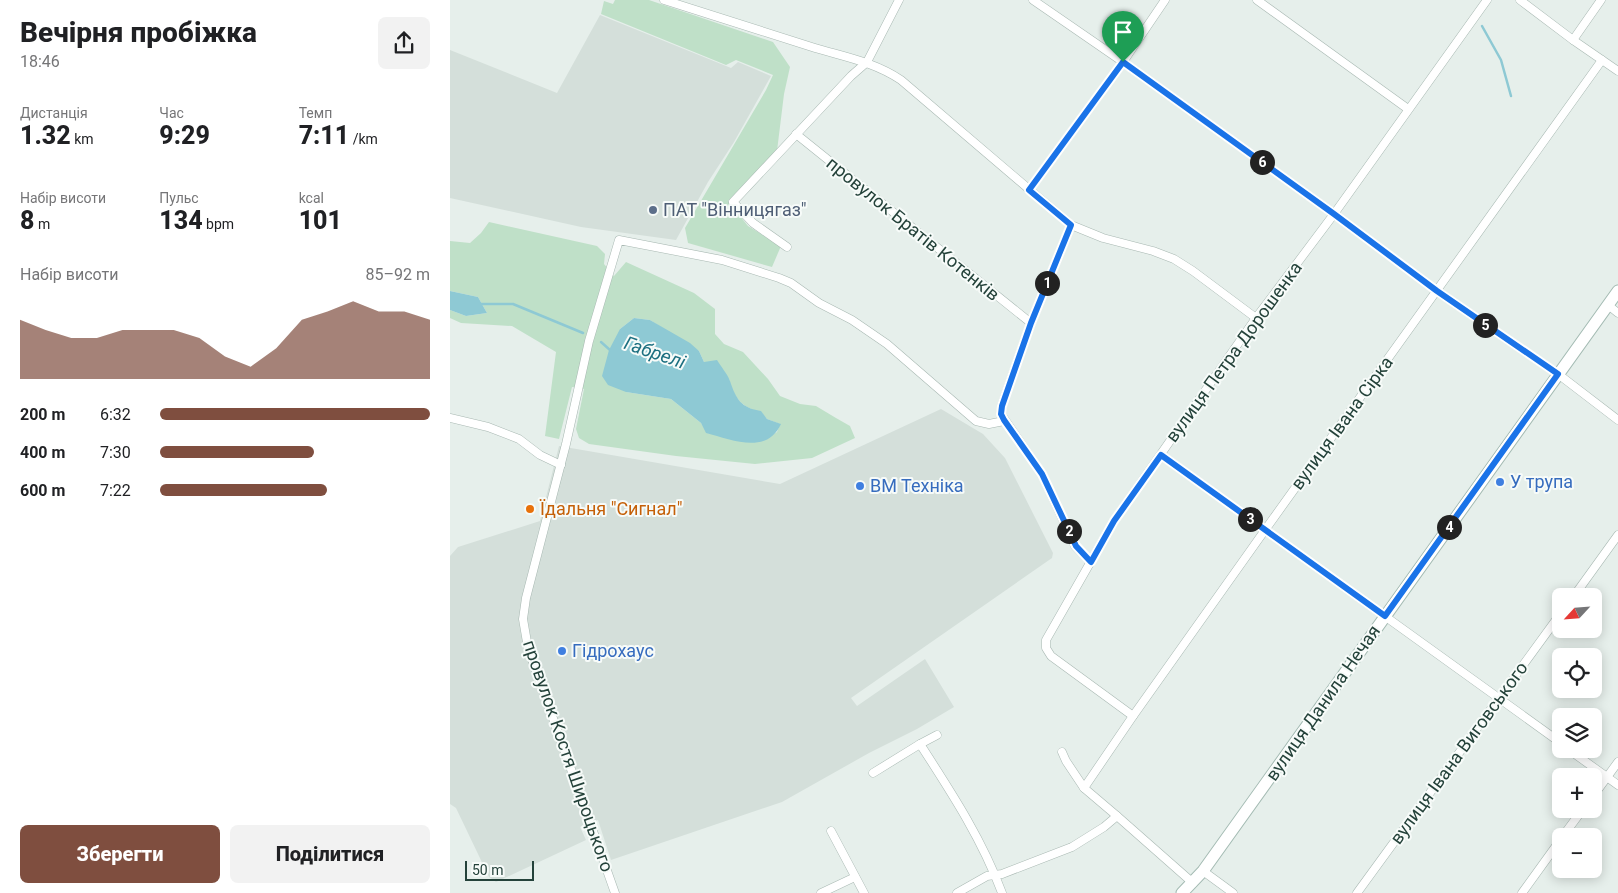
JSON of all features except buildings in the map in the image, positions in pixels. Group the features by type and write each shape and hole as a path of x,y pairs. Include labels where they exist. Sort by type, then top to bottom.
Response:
{"main road":[{"name":"вулиця Данила Нечая","path":"1182,893 1203,872 1618,291"}],"street":[{"path":"664,0 829,52 867,62 889,72 901,80 1071,225 1103,238 1153,251 1174,260 1193,271 1256,318"},
{"path":"787,247 753,223 732,202 867,62 898,0"},
{"path":"1033,0 1123,62 1334,214 1437,291 1558,374 1618,420"},
{"path":"1029,190 1123,62 1165,0"},
{"path":"1257,0 1408,109"},
{"name":"вулиця Петра Дорошенка","path":"1133,716 1051,656 1046,648 1046,640 1114,521 1256,318 1334,214 1487,0"},
{"path":"1520,0 1572,40 1618,71"},
{"path":"1572,40 1601,0"},
{"name":"вулиця Івана Сірка","path":"1084,788 1265,530 1602,60"},
{"name":"провулок Братів Котенків","path":"796,134 1031,323"},
{"path":"1071,225 1031,323 1002,406 1001,414 1042,474 1076,546 1091,562"},
{"name":"провулок Костя Широцького","path":"615,893 528,648 523,619 526,598 561,465 589,341 619,240 722,260 791,283 887,344 976,421 990,424 1004,420"},
{"path":"1608,305 1618,313"},
{"path":"450,418 488,427 519,439 540,455 561,465"},
{"path":"1161,455 1552,737"},
{"path":"1580,588 1618,535"},
{"name":"вулиця Івана Виговського","path":"1357,893 1552,625"},
{"path":"873,773 937,735"},
{"path":"920,744 963,810 996,875 1002,893"},
{"path":"1062,752 1084,788 1193,883"},
{"path":"1581,758 1618,785"},
{"path":"1602,784 1618,762"},
{"path":"957,893 987,876 1002,874 1072,847 1118,816"},
{"path":"1570,828 1577,818"},
{"path":"831,831 864,893"},
{"path":"1522,893 1552,852"},
{"path":"1203,872 1232,893"},
{"path":"821,893 855,877"}],"shaded area":[{"path":"600,15 731,68 738,62 771,76 676,240 581,227 450,198 450,50 557,93"},
{"path":"941,409 983,434 1005,458 1053,553 1052,558 851,698 857,706 925,659 954,707 782,802 611,860 598,820 580,827 586,840 496,882 489,877 456,808 450,804 450,556 458,547 540,521 559,446 780,484"}],"green space":[{"path":"615,0 649,0 773,42 790,67 784,94 777,151 728,201 748,226 781,246 772,267 688,243 685,228 773,75 736,60 726,65 601,14 604,1 613,4"},
{"path":"489,222 597,246 605,254 604,264 614,276 626,262 694,293 715,309 715,334 724,344 743,352 768,379 780,396 800,404 816,406 850,426 855,438 812,458 755,464 676,456 589,444 579,438 576,429 584,389 572,387 559,439 545,436 556,352 512,326 461,323 450,318 450,310 466,316 487,313 478,297 450,291 450,241 470,243","holes":["634,318 650,320 699,351 704,362 729,379 733,392 744,405 761,412 767,419 780,424 777,432 763,441 707,433 701,423 671,399 626,392 620,329"]}],"water":[{"path":"450,291 478,297 487,313 466,316 450,310"},
{"path":"634,318 650,320 690,343 699,351 704,362 717,360 727,375 740,402 749,408 761,411 767,419 781,424 775,434 758,442 748,443 706,433 701,423 671,399 626,392 608,385 602,376 609,350 620,329"}],"waterway":[{"path":"1482,26 1501,60 1511,96"},
{"name":"Габрелі","path":"480,304 513,304 583,333"},
{"name":"Габрелі","path":"601,342 610,350"}],"place":[{"name":"ПАТ \"Вінницягаз\"","path":"653,210"},
{"name":"У трупа","path":"1500,482"},
{"name":"ВМ Техніка","path":"860,486"},
{"name":"Їдальня \"Сигнал\"","path":"530,509"},
{"name":"Гідрохаус","path":"562,651"}],"route":[{"path":"1123,62 1334,214 1437,291 1558,374 1385,616 1161,455 1114,521 1091,562 1076,546 1042,474 1001,414 1002,406 1031,323 1071,225 1029,190 1123,62"}]}
